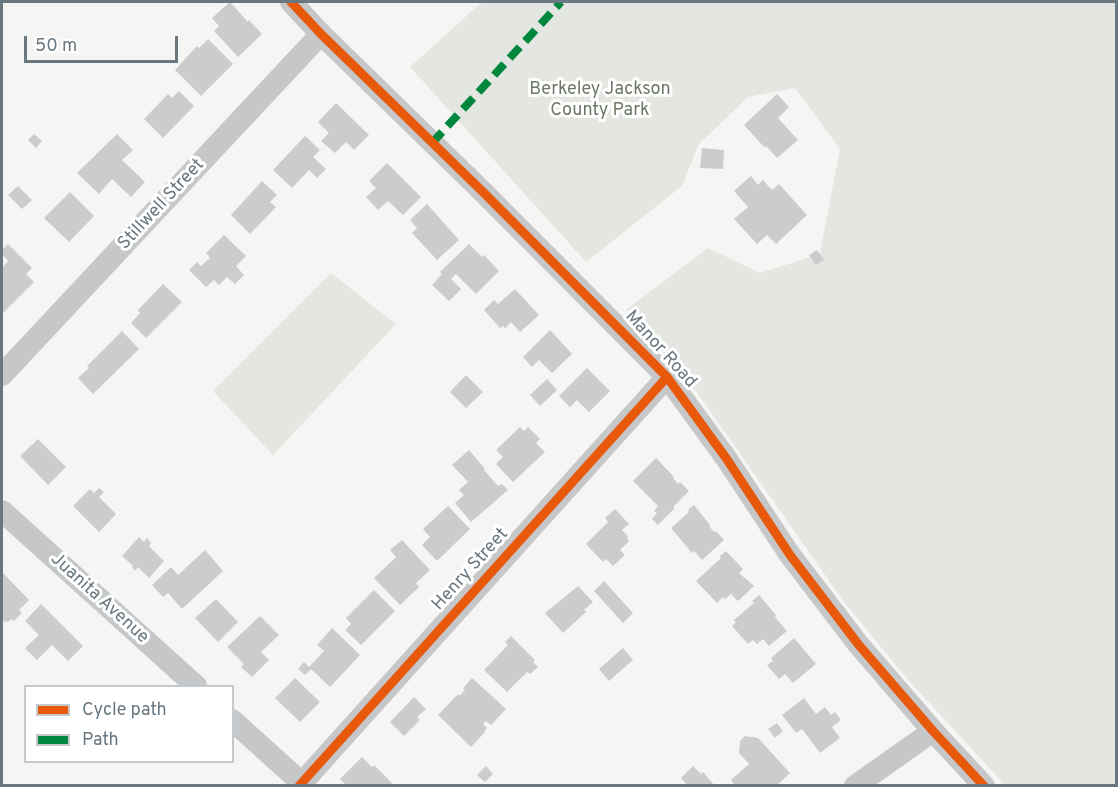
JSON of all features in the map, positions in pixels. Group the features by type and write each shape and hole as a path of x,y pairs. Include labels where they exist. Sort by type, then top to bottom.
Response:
{"street":[{"name":"Manor Road","path":"291,2 667,377 726,458 790,555 858,644 984,786"},
{"name":"Stillwell Street","path":"2,375 321,34"},
{"name":"Henry Street","path":"302,784 667,377"},
{"name":"Juanita Avenue","path":"2,511 194,685"},
{"path":"234,722 302,784"},
{"path":"855,786 933,731"}],"green space":[{"name":"Berkeley Jackson County Park","path":"482,2 1116,2 1116,785 1005,785 903,674 844,602 696,391 626,310 708,248 760,273 820,254 840,149 795,88 748,97 699,144 682,186 586,262 410,67"},
{"path":"331,273 396,324 273,455 213,391"}],"building":[{"path":"230,2 262,34 238,57 214,31 219,26 212,18"},
{"path":"208,39 233,64 201,96 175,70 197,46 199,48"},
{"path":"179,91 194,106 163,138 144,119 168,94 172,98"},
{"path":"777,94 789,107 778,118 798,140 777,158 744,125"},
{"path":"336,103 369,135 354,150 346,142 335,153 321,141 329,133 318,122"},
{"path":"34,134 42,141 36,148 28,140"},
{"path":"117,134 133,150 122,160 145,182 131,197 112,179 99,194 77,173"},
{"path":"305,136 320,150 313,157 326,169 317,178 309,170 292,188 273,170"},
{"path":"702,148 724,150 723,169 700,168"},
{"path":"387,163 421,197 403,215 388,201 378,210 366,197 376,188 369,181"},
{"path":"751,176 758,185 763,180 772,190 779,184 807,215 776,244 767,235 757,244 734,219 748,207 734,191"},
{"path":"262,181 277,195 270,202 276,207 250,234 231,215"},
{"path":"18,186 32,200 22,209 8,195"},
{"path":"70,192 94,216 69,242 44,218"},
{"path":"427,204 459,240 437,260 412,233 417,228 410,220"},
{"path":"224,235 246,256 236,266 244,275 235,284 227,277 219,285 214,280 206,287 189,270 197,262 201,266 210,258 206,253"},
{"path":"8,244 32,268 26,274 34,282 2,314 2,268 8,261 2,254 2,250"},
{"path":"469,244 482,257 484,255 499,271 476,294 456,274 451,279 461,289 449,301 432,285 442,274 440,272"},
{"path":"817,250 824,260 816,265 809,255"},
{"path":"163,284 182,302 146,338 131,323 140,313 138,310"},
{"path":"515,289 539,315 520,332 511,322 505,328 503,326 500,328 484,310 494,300 498,304"},
{"path":"550,330 572,354 552,373 539,360 532,367 523,357"},
{"path":"122,331 139,349 93,394 78,378"},
{"path":"587,368 610,391 589,412 577,400 570,407 559,396"},
{"path":"466,375 483,392 466,408 450,392"},
{"path":"547,379 557,390 540,406 530,395"},
{"path":"520,427 524,431 528,427 540,439 536,443 545,452 513,482 496,464 503,457 496,450"},
{"path":"38,439 66,467 48,485 20,456"},
{"path":"469,450 498,486 502,484 508,490 471,522 455,503 464,495 459,490 468,482 452,465"},
{"path":"656,458 678,484 680,482 689,491 658,525 652,519 657,513 654,511 658,506 633,481"},
{"path":"99,488 104,492 99,497 116,514 99,532 73,506 90,489 94,493"},
{"path":"694,505 714,532 716,531 724,540 702,560 694,551 692,553 671,528"},
{"path":"448,506 470,529 437,561 422,545 430,537 423,529"},
{"path":"615,509 629,524 622,530 628,536 629,541 620,550 625,555 613,566 606,559 603,562 586,544 608,522 605,518"},
{"path":"139,537 144,542 147,538 151,543 149,546 164,561 149,578 138,567 135,571 122,556"},
{"path":"402,540 430,570 416,583 419,587 400,605 374,578 396,557 390,550"},
{"path":"205,550 223,571 182,609 168,593 163,597 152,585 171,567 178,575"},
{"path":"726,551 743,569 739,573 754,586 738,601 731,594 725,599 723,597 717,603 696,581"},
{"path":"3,573 29,600 19,610 22,613 14,621 12,619 8,622 2,621"},
{"path":"604,581 633,613 623,623 594,591"},
{"path":"578,586 593,602 584,610 586,612 563,633 545,613"},
{"path":"374,590 395,611 361,645 345,630 351,624 346,618"},
{"path":"759,595 787,631 769,646 763,639 757,644 753,640 748,644 732,626 736,622 734,620 754,603 752,601"},
{"path":"216,599 238,622 218,642 195,618"},
{"path":"41,604 83,646 68,661 52,645 37,660 25,648 39,635 25,621"},
{"path":"260,616 279,635 261,652 269,660 252,677 241,667 244,664 227,647"},
{"path":"332,628 360,655 330,687 311,669 305,675 298,669 304,662 309,667 324,651 317,645"},
{"path":"511,636 535,660 533,662 538,667 530,674 527,672 507,692 484,670 508,645 505,642"},
{"path":"794,638 816,664 793,683 785,674 779,679 767,665 773,661 771,658"},
{"path":"623,648 633,660 609,681 599,669"},
{"path":"295,678 320,702 300,722 275,698"},
{"path":"472,678 506,709 491,725 486,721 483,724 487,728 485,732 471,747 438,715 458,694 459,696 465,690 463,688"},
{"path":"414,697 426,709 417,717 420,720 404,736 390,722"},
{"path":"804,698 816,714 825,707 831,715 835,712 841,720 832,727 840,738 820,753 802,729 796,733 782,715"},
{"path":"777,723 783,731 775,738 768,729"},
{"path":"745,736 758,738 790,773 776,786 735,786 731,780 749,764 739,753 740,741"},
{"path":"362,757 372,767 374,765 392,783 389,786 380,784 379,786 347,786 340,779"},
{"path":"486,766 493,774 485,782 477,775"},
{"path":"693,766 701,774 703,772 715,786 688,786 681,778"}],"marked path":[{"path":"432,143 561,2"}],"cycle path":[{"path":"291,2 667,377 726,458 790,555 858,644 984,786"},
{"path":"299,786 667,377"}]}
